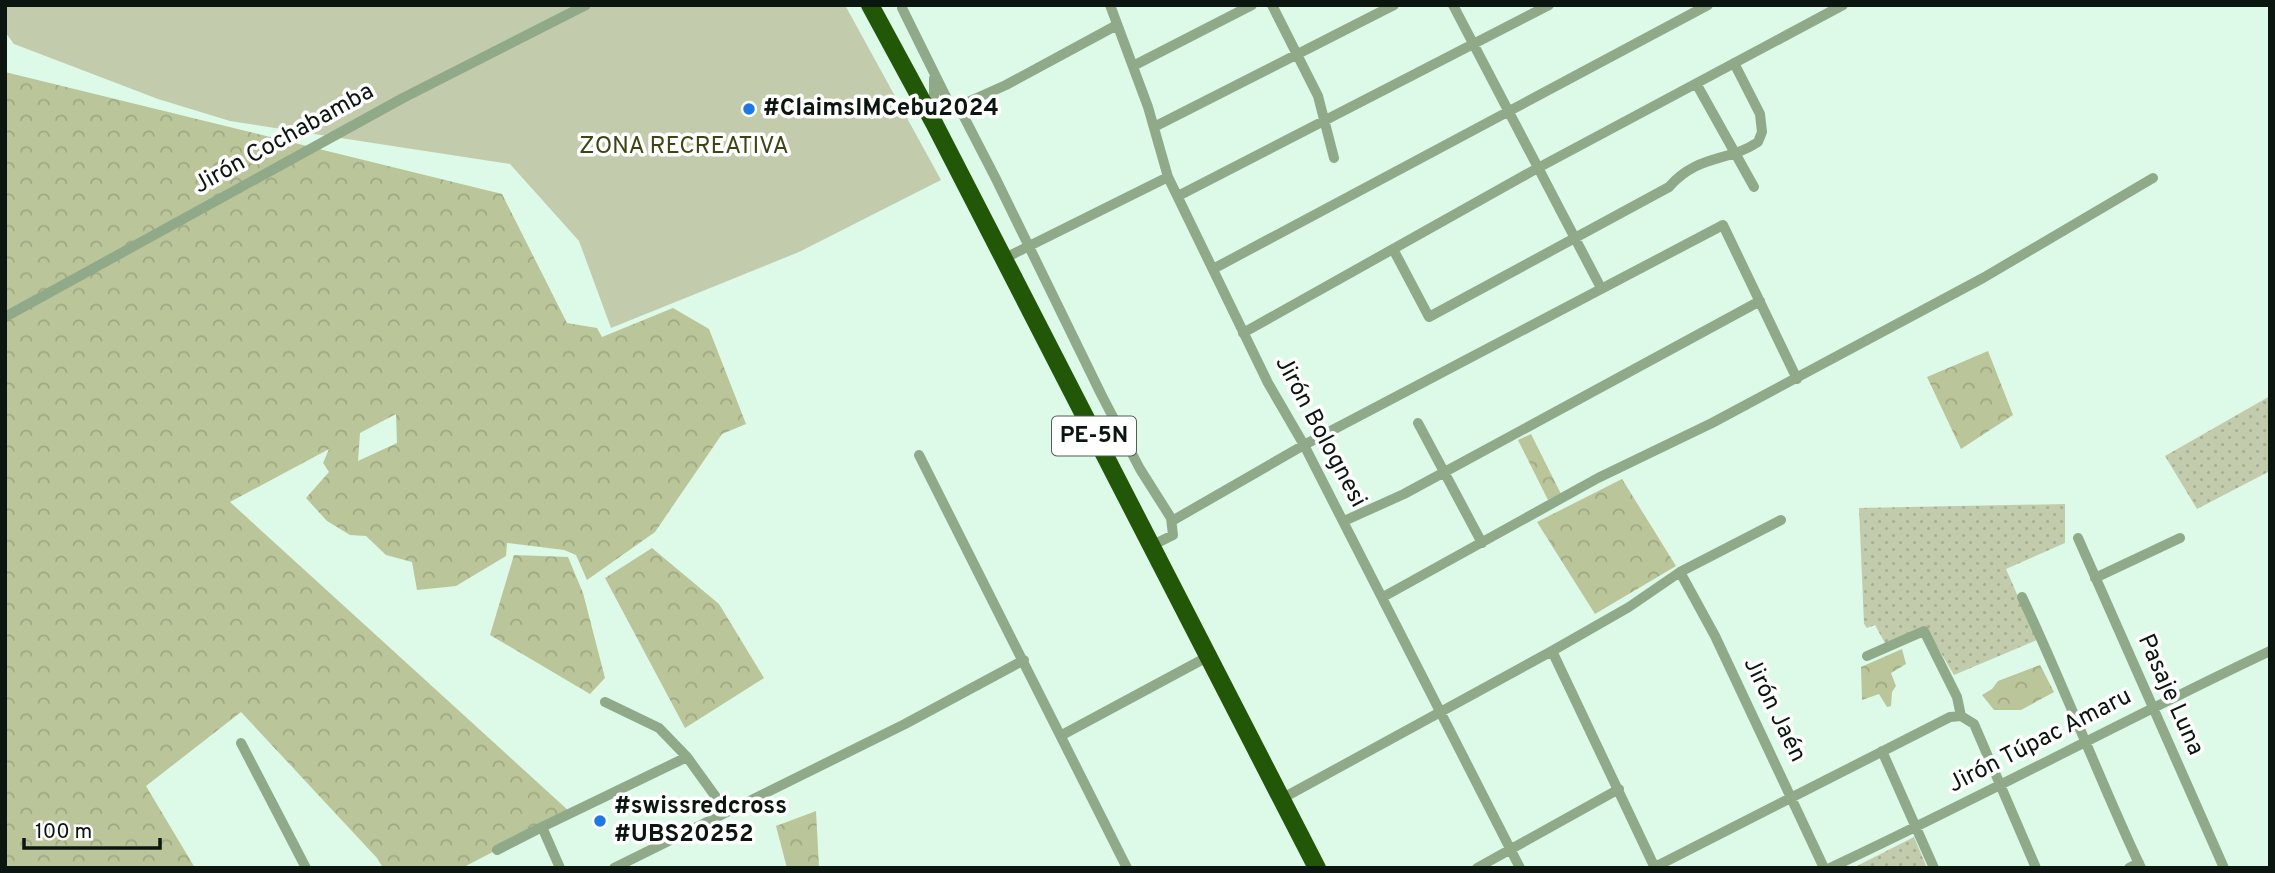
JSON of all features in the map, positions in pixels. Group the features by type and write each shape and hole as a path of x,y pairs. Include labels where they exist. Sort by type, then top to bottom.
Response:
{"highway":[{"name":"PE-5N","path":"870,5 934,123 1317,868"}],"street":[{"name":"Jirón Cochabamba","path":"5,317 403,98 586,5"},
{"name":"Jirón Bolognesi","path":"1110,5 1154,127 1168,177 1243,333 1344,521 1439,713 1520,868"},
{"path":"1133,65 1252,5"},
{"path":"1272,5 1318,96 1334,158"},
{"path":"1154,127 1394,5"},
{"path":"1453,5 1536,169 1601,288"},
{"path":"1178,196 1549,5"},
{"path":"1213,269 1707,5"},
{"path":"1243,333 1536,169 1843,5"},
{"path":"902,8 952,109 962,115 1140,468 1172,521 1173,535 1151,546"},
{"path":"952,109 1006,85 1117,25"},
{"path":"1393,248 1429,317 1669,187 1678,176 1712,158 1758,142 1762,122 1734,63"},
{"path":"934,76 934,123"},
{"path":"1697,85 1755,187"},
{"path":"1003,259 1168,177"},
{"path":"1383,597 1598,478 1797,379 1983,278 2153,178"},
{"path":"1172,521 1304,445 1723,225 1797,379"},
{"path":"1344,521 1445,472 1759,301"},
{"path":"1418,423 1482,543"},
{"path":"919,455 1127,868"},
{"path":"1283,799 1629,607 1680,572 1781,520"},
{"name":"Pasaje Luna","path":"2078,538 2224,868"},
{"path":"2095,578 2180,538"},
{"name":"Jirón Jaén","path":"1680,572 1715,636 1827,868"},
{"path":"2022,597 2137,866"},
{"path":"1867,656 1924,631 1957,697 1962,716"},
{"path":"1552,651 1655,868 1950,717 1962,716 1974,724 2036,868"},
{"name":"Jirón Túpac Amaru","path":"1827,868 1916,828 2084,744 2151,707 2270,651"},
{"path":"1062,735 1209,656"},
{"path":"614,868 905,724 1024,660"},
{"path":"605,702 659,728 687,757 726,811"},
{"path":"241,743 306,868"},
{"path":"1882,751 1934,868"},
{"path":"497,850 687,757"},
{"path":"1477,868 1619,789"},
{"path":"542,827 559,868"}],"green space":[{"name":"ZONA RECREATIVA","path":"5,5 845,5 941,180 799,252 611,328 579,241 510,164 230,121 158,99 14,44 5,32"},
{"path":"5,72 502,194 567,323 597,328 602,337 673,308 709,329 746,424 722,434 655,532 587,580 576,555 564,550 507,543 506,556 456,586 417,590 412,562 386,555 366,536 350,535 327,521 306,498 329,472 323,463 329,449 230,502 570,812 462,868 383,868 377,858 241,712 146,786 195,868 5,868","holes":["396,414 397,443 358,461 360,433"]},
{"path":"1988,351 2013,415 1961,449 1927,377"},
{"path":"2270,396 2270,471 2197,509 2165,456"},
{"path":"1531,434 1561,494 1548,500 1518,440"},
{"path":"1622,479 1676,566 1595,614 1537,522"},
{"path":"2065,504 2065,543 2006,569 2037,640 1954,675 1925,626 1886,645 1875,625 1867,628 1864,624 1859,508"},
{"path":"652,548 719,604 764,678 685,728 605,578"},
{"path":"514,555 568,557 583,593 605,678 590,694 490,635"},
{"path":"1902,649 1906,664 1891,673 1896,686 1892,692 1891,706 1887,707 1879,694 1862,700 1861,667"},
{"path":"2040,665 2054,692 2021,710 1994,710 1982,695 1998,681"},
{"path":"816,811 819,868 787,868 776,826"},
{"path":"1914,837 1927,868 1853,868"}],"place":[{"name":"#ClaimsIMCebu2024","path":"749,109"},
{"name":"#swissredcross #UBS20252","path":"600,821"}]}
